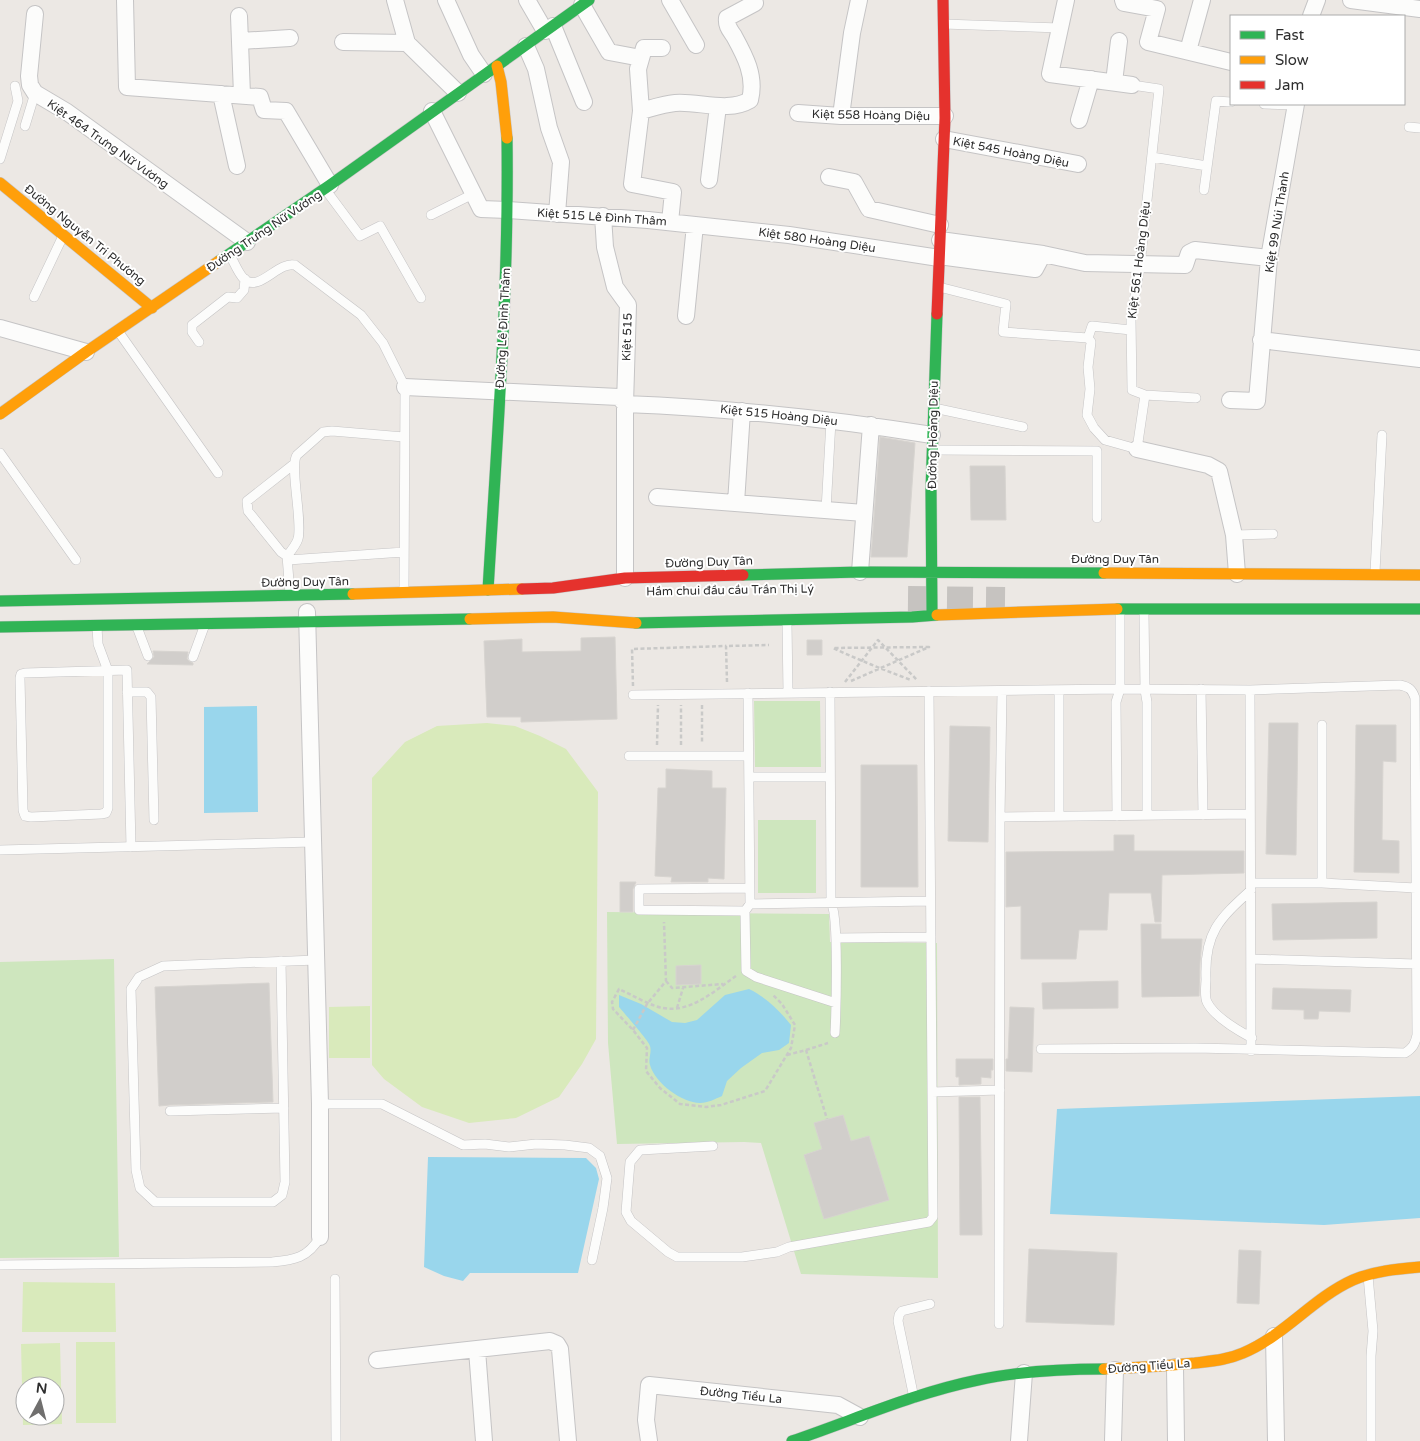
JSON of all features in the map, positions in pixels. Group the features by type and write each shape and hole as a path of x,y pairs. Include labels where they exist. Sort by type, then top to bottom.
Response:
{"main road":[{"name":"Đường Hoàng Diệu","path":"932,614 933,442 945,116 942,0"},
{"name":"Đường Trưng Nữ Vương","path":"0,414 86,352 328,187 586,3"},
{"name":"Đường Lê Đình Thâm","path":"488,590 506,294 508,210 507,130 501,82 490,70"},
{"name":"Đường Nguyễn Tri Phương","path":"0,183 152,308"},
{"name":"Đường Duy Tân","path":"0,601 553,588 860,572 931,571 1181,578 1237,574 1420,575"},
{"path":"553,588 620,585"},
{"path":"0,627 553,617 630,623 788,620 912,617 932,614 1144,609 1181,604 1420,609"},
{"path":"553,617 607,609"},
{"name":"Đường Tiểu La","path":"792,1441 816,1437 860,1417 948,1388 1003,1375 1175,1367 1226,1359 1249,1350 1274,1336 1345,1284 1402,1268 1420,1267"}],"street":[{"path":"125,0 128,87 260,97 264,110 286,111 328,187"},
{"path":"395,0 407,43 458,93"},
{"path":"446,0 471,55 490,70"},
{"path":"527,0 549,28 584,102"},
{"path":"670,0 696,46"},
{"path":"641,111 675,103 718,106 743,104 750,100 752,90 751,72 743,52 726,24 727,18 755,4 754,0"},
{"path":"841,116 852,33 859,0"},
{"path":"1066,0 1050,74 1132,85"},
{"path":"1123,0 1124,3 1157,9 1148,42 1230,62"},
{"path":"1188,51 1202,0"},
{"path":"1311,15 1317,0"},
{"path":"1359,1 1420,10"},
{"path":"586,3 609,52 641,58"},
{"name":"Kiệt 464 Trưng Nữ Vương","path":"35,14 29,76 30,84 35,93 67,112 247,242"},
{"path":"239,16 242,95"},
{"path":"240,41 290,38"},
{"path":"1114,82 1119,41"},
{"path":"343,42 407,43"},
{"path":"526,46 536,69 549,128 561,162 557,214"},
{"path":"662,48 644,48 638,69 641,111 632,184 673,192 670,222"},
{"path":"1079,120 1090,79"},
{"path":"221,94 237,166"},
{"name":"Kiệt 99 Núi Thành","path":"1230,400 1257,401 1269,258 1296,105"},
{"path":"709,180 718,106"},
{"path":"432,111 473,194"},
{"name":"Kiệt 558 Hoàng Diệu","path":"798,113 841,116 945,116"},
{"name":"Kiệt 545 Hoàng Diệu","path":"944,139 1078,164"},
{"path":"829,177 854,182 869,209 940,245 1035,268 1044,254 1085,263 1185,266 1189,253 1195,250 1269,258"},
{"name":"Kiệt 515 Lê Đình Thâm","path":"473,194 481,209 603,216 695,225"},
{"name":"Kiệt 515","path":"603,216 605,247 615,287 628,305 620,585"},
{"path":"686,316 695,225"},
{"name":"Kiệt 580 Hoàng Diệu","path":"695,225 789,235 940,245"},
{"path":"0,328 86,352"},
{"path":"1262,340 1420,359"},
{"name":"Kiệt 515 Hoàng Diệu","path":"405,387 619,397 625,404 694,406 871,425 933,442"},
{"path":"736,503 742,411"},
{"path":"860,572 871,425"},
{"path":"1137,449 1208,465 1219,471 1234,535 1237,574"},
{"path":"657,497 864,513"},
{"path":"299,595 308,621 320,1104 320,1237"},
{"path":"1274,1336 1276,1441"},
{"path":"377,1360 550,1341 558,1344 568,1441"},
{"path":"477,1350 484,1441"},
{"path":"1175,1367 1176,1441"},
{"path":"1113,1441 1116,1370"},
{"path":"1019,1441 1024,1373"},
{"name":"Đường Tiểu La","path":"649,1441 646,1420 649,1385 838,1405 860,1417"}],"lane":[{"path":"943,24 1060,28"},
{"name":"Kiệt 561 Hoàng Diệu","path":"1132,85 1159,89 1140,265 1131,320 1132,390 1145,395"},
{"path":"0,159 18,101 15,86"},
{"path":"25,126 35,93"},
{"path":"1204,190 1216,101 1230,102"},
{"path":"1409,127 1420,128"},
{"path":"1152,157 1207,166"},
{"path":"328,187 360,236 380,226 421,298"},
{"path":"431,215 473,194"},
{"path":"34,298 63,235"},
{"path":"199,342 192,332 192,325 228,297 237,298 244,290 245,280 229,254"},
{"path":"245,280 258,282 286,265 295,264 362,315 383,343 405,387 404,593"},
{"path":"938,287 1006,304 1002,332 1088,338"},
{"path":"1131,330 1092,326 1088,338 1091,342 1088,367 1090,388 1087,415 1094,428 1105,440 1137,449 1145,395 1196,398"},
{"path":"118,331 218,473"},
{"path":"934,408 1024,427"},
{"path":"826,510 831,421"},
{"path":"287,558 298,538 297,489 294,464 294,459 297,455 322,432 404,436"},
{"path":"1375,575 1382,435"},
{"path":"933,442 1097,451 1097,518"},
{"path":"0,453 76,560"},
{"path":"294,464 248,501 247,506 248,511 287,558 299,595"},
{"path":"1234,535 1273,534"},
{"path":"287,558 404,552"},
{"path":"1117,816 1116,702 1120,689 1120,609"},
{"path":"1144,609 1145,690 1147,702 1147,815"},
{"path":"788,620 788,693"},
{"path":"193,657 206,623"},
{"path":"136,624 148,656"},
{"path":"97,625 98,644 108,671 108,808 106,813 31,818 25,816 23,810 21,674 25,673 108,671 127,670 131,847"},
{"path":"633,695 929,691 1002,692 1120,689 1250,690 1400,685 1407,686 1412,690 1415,698 1418,794 1416,888 1417,1035 1412,1049 1405,1053 1195,1048 1041,1049"},
{"path":"1202,689 1202,815"},
{"path":"1250,690 1251,1050"},
{"path":"713,1146 640,1150 630,1162 625,1207 627,1217 661,1248 677,1257 742,1257 777,1252 789,1246 930,1222 933,1217 929,691"},
{"path":"1059,691 1059,816"},
{"path":"127,692 147,692 151,697 154,820"},
{"path":"830,692 831,903 835,908 836,938 835,1033"},
{"path":"999,1324 1002,692"},
{"path":"748,693 749,888 746,971 756,977 836,1003"},
{"path":"1322,725 1322,883"},
{"path":"629,756 748,756"},
{"path":"749,777 829,777"},
{"path":"1000,817 1250,814"},
{"path":"0,850 313,842"},
{"path":"1252,1038 1229,1025 1206,1000 1205,959 1212,934 1226,912 1251,886 1322,883 1416,888"},
{"path":"749,888 639,889 639,910 930,901"},
{"path":"836,938 931,936"},
{"path":"1251,959 1416,964"},
{"path":"281,961 285,1182 282,1196 273,1202 155,1202 140,1188 136,1170 131,988 139,977 163,966 281,961 316,960"},
{"path":"932,1092 1000,1090"},
{"path":"320,1104 382,1104 463,1145 485,1144 510,1147 536,1144 589,1148 600,1156 607,1178 592,1260"},
{"path":"170,1111 284,1108"},
{"path":"0,1265 272,1262 293,1260 304,1256 315,1247 320,1237"},
{"path":"1368,1276 1374,1331 1371,1356 1371,1441"},
{"path":"335,1279 336,1441"},
{"path":"914,1399 898,1321 899,1314 902,1311 930,1304"}],"path":[{"path":"872,648 861,662 844,683 881,669 898,661 929,647 885,648 872,648 833,648 861,662 881,669 919,683 898,661 885,648 878,640 872,648"},
{"path":"633,695 632,649 768,645"},
{"path":"726,646 727,694"},
{"path":"657,756 658,694"},
{"path":"681,694 681,756"},
{"path":"702,694 702,756"},
{"path":"664,910 666,981 672,988 725,984"},
{"path":"746,969 700,1000 685,1007 662,1008 619,989 612,1002 613,1009 633,1030 646,1048 646,1071 660,1088 680,1104 706,1107 765,1091 791,1048 795,1025 782,1004 771,992 772,982"},
{"path":"633,1030 648,1003 666,981"},
{"path":"677,1008 683,988"},
{"path":"786,1055 834,1041 835,1033"},
{"path":"806,1050 827,1119"}],"green space":[{"path":"754,701 820,701 821,767 755,767"},
{"path":"487,723 515,726 566,749 598,792 596,1039 582,1064 559,1097 516,1118 469,1123 422,1107 384,1079 372,1065 372,778 405,742 437,726"},
{"path":"758,820 816,820 816,893 758,893"},
{"path":"607,912 829,914 830,942 937,943 938,1278 801,1274 761,1143 617,1144 608,1043"},
{"path":"114,959 119,1257 0,1258 0,962"},
{"path":"370,1006 370,1058 329,1058 329,1007"},
{"path":"23,1282 115,1283 116,1332 22,1332"},
{"path":"76,1342 115,1342 116,1423 76,1423"},
{"path":"60,1343 61,1376 22,1376 21,1344"}],"water":[{"path":"257,706 258,812 204,813 204,707"},
{"path":"749,989 772,1005 791,1025 789,1043 779,1050 762,1053 727,1081 722,1096 703,1103 685,1100 670,1091 657,1079 650,1065 649,1043 619,1007 619,995 641,1004 672,1022 685,1023 697,1020 725,995"},
{"path":"1420,1096 1420,1218 1324,1225 1050,1214 1057,1109"},
{"path":"428,1157 586,1158 596,1168 599,1179 578,1273 470,1273 463,1281 444,1276 424,1267"}],"building":[{"path":"880,437 915,443 907,557 871,557"},
{"path":"970,466 1005,466 1006,520 971,520"},
{"path":"615,637 617,719 521,722 521,717 487,717 484,641 522,639 522,652 581,651 581,638"},
{"path":"807,640 822,640 822,655 807,655"},
{"path":"153,651 188,652 187,659 193,665 147,664 154,657"},
{"path":"1269,723 1298,723 1296,855 1266,854"},
{"path":"1356,725 1396,725 1396,762 1383,761 1382,840 1399,841 1399,873 1354,872"},
{"path":"950,726 990,727 988,842 948,841"},
{"path":"861,765 917,765 918,887 861,887"},
{"path":"666,769 712,771 712,788 726,788 724,879 708,878 708,882 671,882 672,877 655,876 658,788 666,788"},
{"path":"1114,835 1134,835 1134,851 1244,851 1244,873 1162,875 1161,922 1155,922 1151,893 1109,893 1107,930 1079,930 1076,959 1021,959 1021,906 1006,907 1006,852 1114,851"},
{"path":"620,882 636,882 633,889 633,912 620,912"},
{"path":"1377,902 1377,938 1273,940 1272,904"},
{"path":"1141,924 1161,924 1161,939 1202,939 1199,996 1142,997"},
{"path":"701,965 701,984 676,985 676,966"},
{"path":"1118,981 1118,1008 1043,1009 1042,983"},
{"path":"269,983 273,1102 159,1106 155,987"},
{"path":"1273,988 1351,990 1350,1012 1319,1011 1318,1019 1304,1019 1304,1010 1272,1009"},
{"path":"1010,1007 1034,1008 1032,1072 1006,1071"},
{"path":"956,1059 993,1059 991,1078 981,1077 981,1084 959,1085 959,1077 956,1077"},
{"path":"959,1097 980,1097 982,1235 960,1235"},
{"path":"843,1115 851,1141 869,1136 889,1200 824,1219 804,1155 822,1149 814,1123"},
{"path":"1029,1249 1117,1253 1114,1325 1026,1322"},
{"path":"1239,1250 1261,1251 1259,1304 1237,1303"}],"tunnel":[{"path":"908,599 1005,600"}],"traffic: fast":[{"path":"219,261 330,185 589,0"},
{"path":"488,590 504,308 507,138"},
{"path":"932,614 931,490 937,314"},
{"path":"743,575 860,572 1104,573"},
{"path":"0,601 353,594"},
{"path":"1117,609 1420,609"},
{"path":"636,623 937,615"},
{"path":"0,627 470,619"},
{"path":"792,1441 907,1399 954,1385 1025,1373 1104,1369"}],"traffic: slow":[{"path":"497,66 501,82 507,138"},
{"path":"0,183 152,308"},
{"path":"0,414 86,352 219,261"},
{"path":"1104,573 1420,575"},
{"path":"353,594 522,589"},
{"path":"937,615 1117,609"},
{"path":"470,619 553,617 636,623"},
{"path":"1104,1369 1195,1363 1219,1360 1237,1355 1258,1346 1272,1337 1325,1297 1353,1280 1377,1272 1420,1267"}],"traffic: jam":[{"path":"937,314 945,118 943,0"},
{"path":"522,589 553,588 625,578 743,575"}]}
